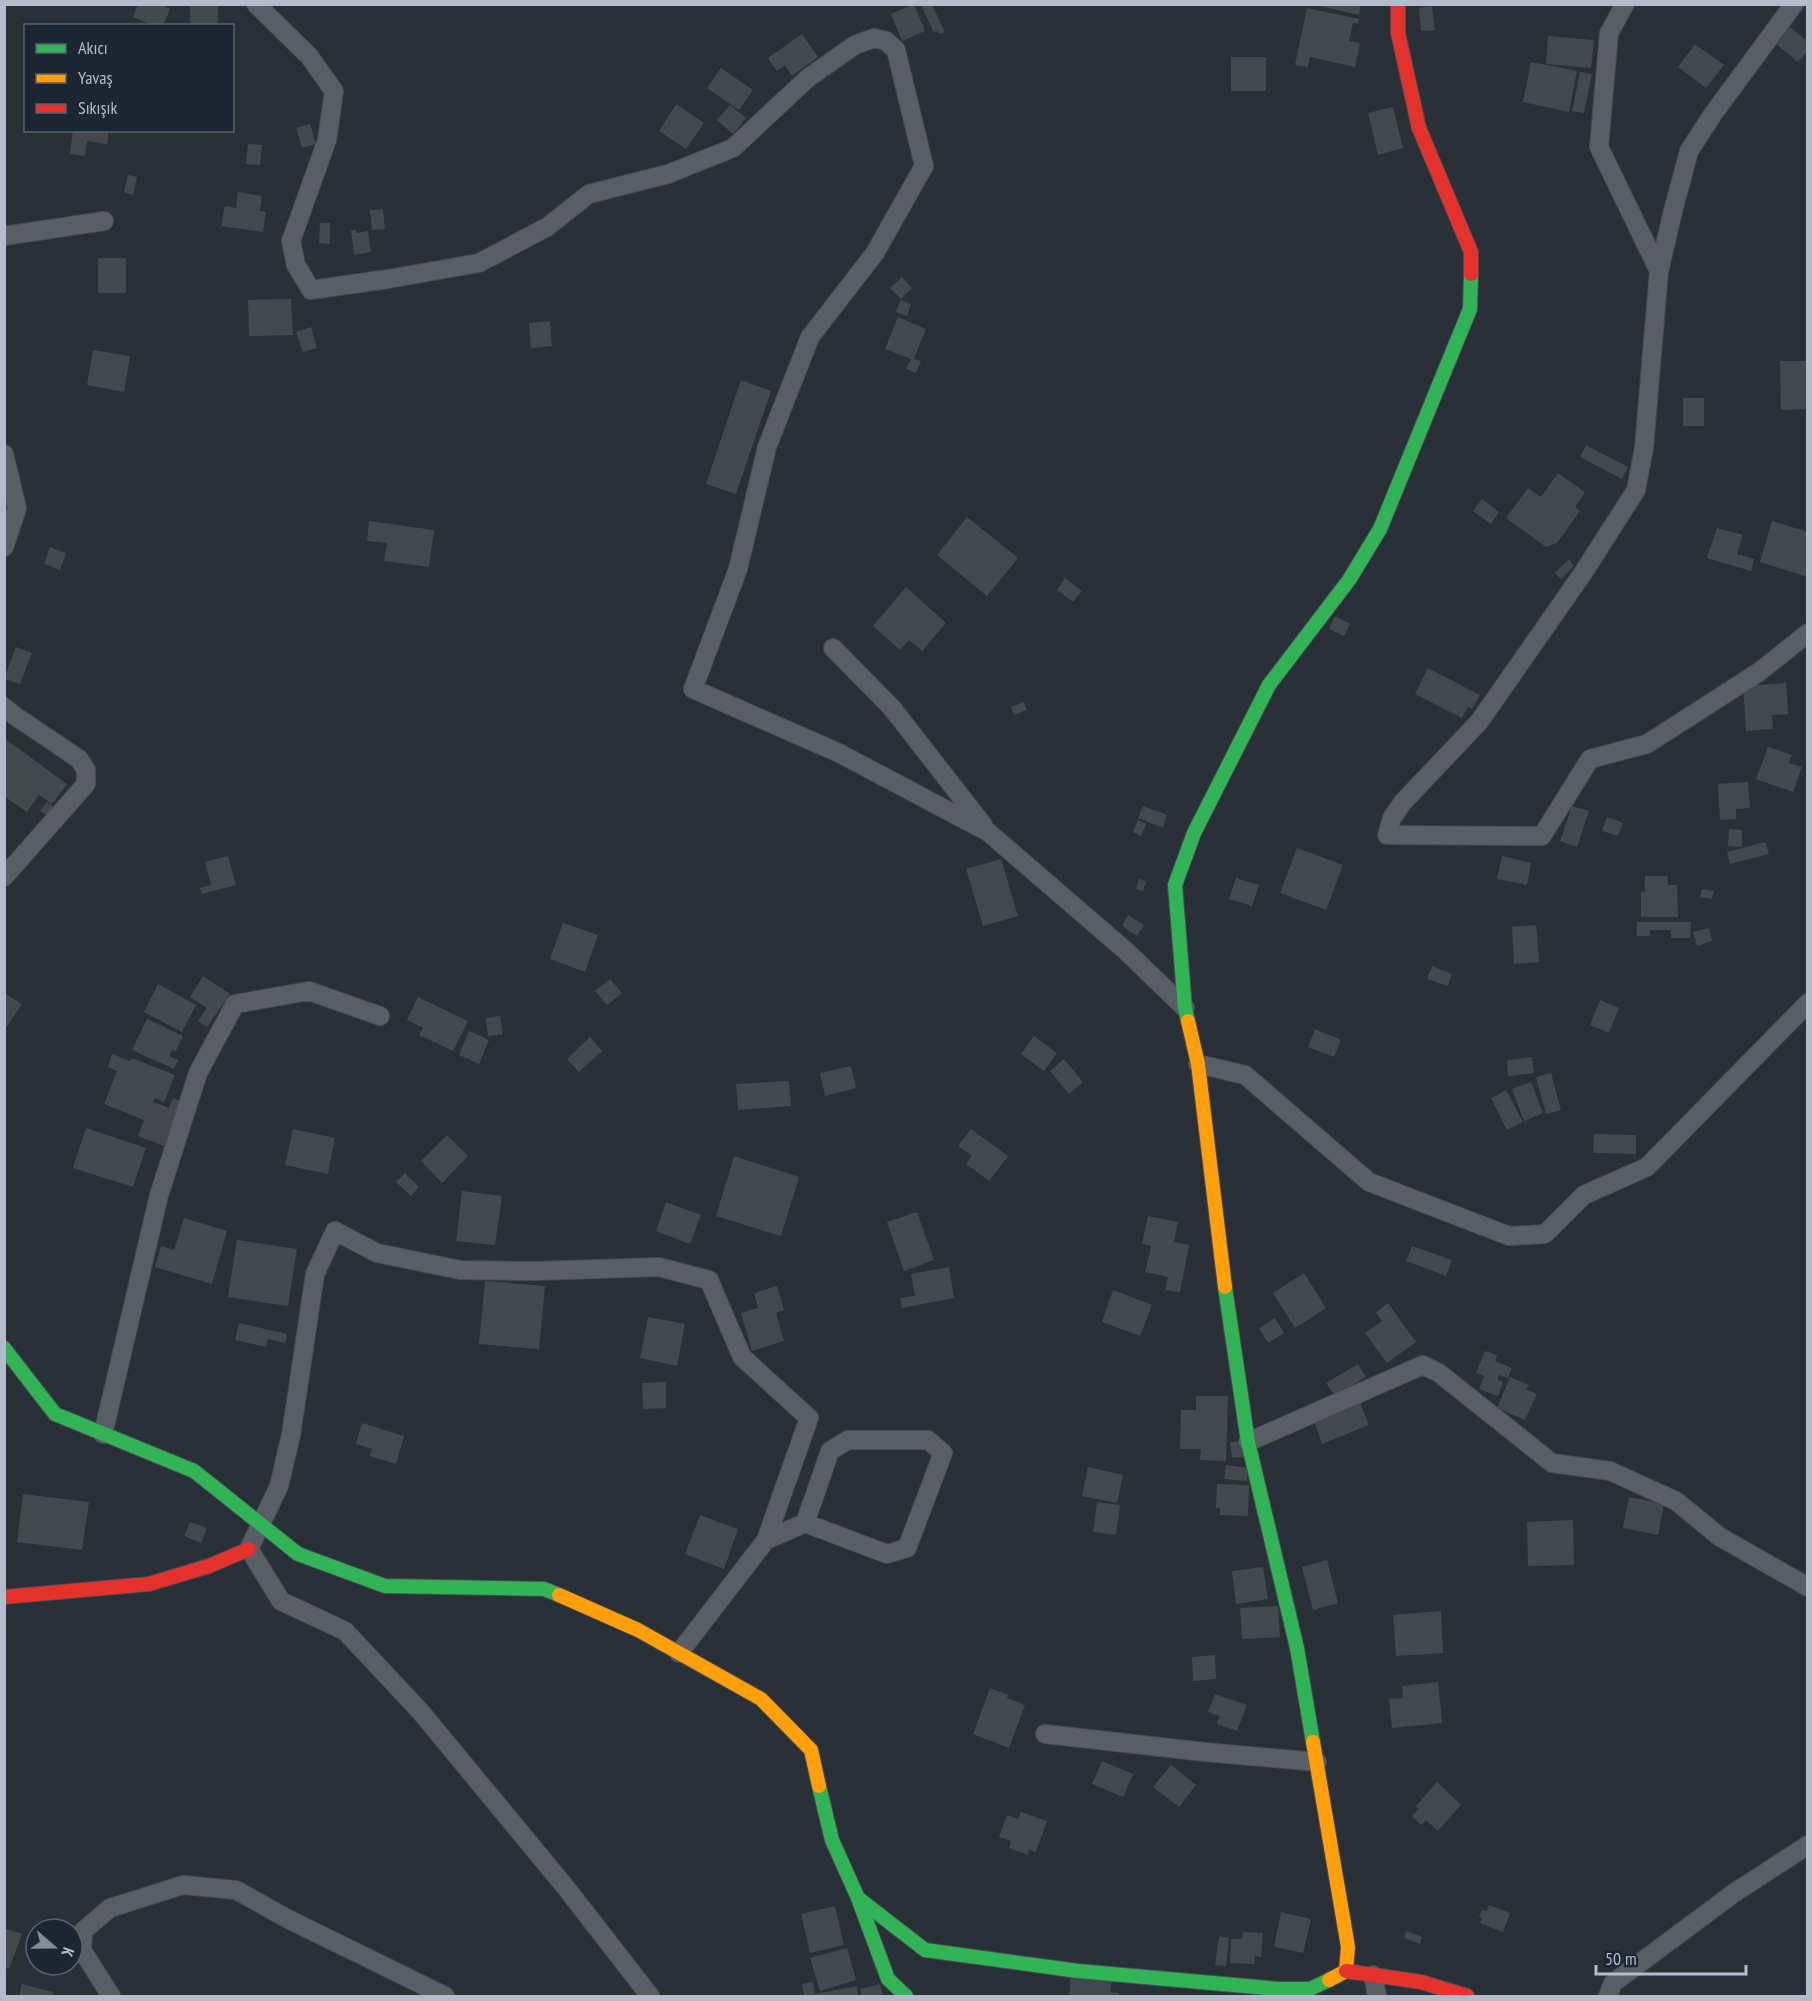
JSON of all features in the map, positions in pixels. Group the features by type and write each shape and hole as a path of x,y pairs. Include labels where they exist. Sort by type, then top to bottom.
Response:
{"street":[{"path":"256,4 309,56 334,91 327,140 291,241 296,265 311,290 479,263 548,227 589,194 668,174 732,148 808,78 855,45 874,38 886,40 896,50 924,166 875,253 810,337 767,447 738,569 693,689 839,753 988,832"},
{"path":"1346,1971 1348,1947 1297,1648 1248,1442 1221,1261 1198,1064 1185,1008 1175,885 1194,833 1269,685 1349,580 1380,529 1470,309 1471,252 1419,128 1398,33 1398,4"},
{"path":"1625,4 1610,33 1599,147 1659,271"},
{"path":"1794,4 1713,114 1689,151 1659,271 1644,448 1636,490 1479,722 1403,802 1392,818 1387,836 1542,836 1590,759 1647,744 1759,672 1808,633"},
{"path":"4,236 104,221"},
{"path":"4,454 17,508 4,546"},
{"path":"833,648 892,708 988,832 1126,951 1185,1008"},
{"path":"4,707 79,759 86,770 86,784 4,877"},
{"path":"103,1434 159,1195 198,1073 235,1004 309,991 380,1016"},
{"path":"1198,1064 1245,1075 1369,1182 1509,1236 1545,1234 1584,1195 1647,1167 1808,1003"},
{"path":"4,1597 149,1584 209,1566 249,1549 279,1486 291,1435 315,1274 335,1231 377,1253 460,1270 536,1271 659,1267 709,1280 742,1357 809,1418 766,1540 679,1653"},
{"path":"4,1348 55,1413 194,1471 298,1554 385,1586 544,1589 638,1630 761,1699 811,1750 832,1840 858,1898 888,1979 906,1996"},
{"path":"1248,1442 1423,1365 1438,1373 1552,1463 1610,1471 1676,1501 1720,1537 1808,1587"},
{"path":"766,1540 805,1523 887,1554 907,1548 943,1453 928,1440 848,1440 830,1451 805,1523"},
{"path":"249,1549 281,1601 345,1631 420,1711 567,1889 650,1996"},
{"path":"1044,1734 1317,1762"},
{"path":"1608,1996 1613,1983 1734,1893 1808,1845"},
{"path":"111,1996 82,1950 83,1931 110,1908 183,1885 236,1890 288,1919 445,1996"},
{"path":"858,1898 925,1950 1078,1971 1279,1989 1310,1989 1346,1971 1421,1982 1467,1996"},
{"path":"1373,1975 1377,1996"}],"building":[{"path":"138,4 160,4 170,9 164,24 149,24 133,17"},
{"path":"190,4 218,4 218,24 190,24"},
{"path":"914,4 925,31 902,41 891,14"},
{"path":"1311,4 1361,4 1359,15"},
{"path":"921,5 932,5 945,32 934,33"},
{"path":"1432,6 1435,30 1421,31 1419,8"},
{"path":"1307,8 1359,19 1358,24 1353,23 1349,41 1360,43 1355,67 1310,57 1308,67 1295,65"},
{"path":"1790,27 1808,42 1808,51 1798,62 1776,44"},
{"path":"802,34 818,57 792,76 785,65 777,71 768,58"},
{"path":"1548,36 1594,40 1591,68 1546,64"},
{"path":"1695,44 1724,65 1706,88 1678,67"},
{"path":"1231,57 1266,57 1266,91 1231,91"},
{"path":"1531,62 1577,71 1569,112 1523,102"},
{"path":"721,68 753,90 739,110 707,88"},
{"path":"1580,72 1592,74 1584,113 1572,111"},
{"path":"676,104 704,123 686,149 659,131"},
{"path":"730,105 746,118 733,134 717,120"},
{"path":"1393,107 1403,148 1378,155 1368,113"},
{"path":"310,124 316,144 302,148 296,128"},
{"path":"73,132 109,132 107,144 87,141 85,156 70,154"},
{"path":"248,144 262,145 260,165 246,164"},
{"path":"128,175 137,177 133,195 124,192"},
{"path":"238,192 262,196 260,211 266,212 263,232 221,226 225,206 236,208"},
{"path":"383,209 385,229 372,230 370,210"},
{"path":"320,223 330,223 330,244 319,243"},
{"path":"351,230 356,230 356,233 368,231 371,252 354,255"},
{"path":"98,258 126,258 126,293 98,293"},
{"path":"902,277 912,288 901,299 890,288"},
{"path":"291,299 293,335 249,336 248,300"},
{"path":"900,300 911,304 907,316 896,312"},
{"path":"898,317 926,329 914,359 921,361 916,373 906,369 911,359 885,349"},
{"path":"550,321 552,346 531,348 529,323"},
{"path":"311,327 317,348 303,352 296,332"},
{"path":"93,350 130,356 124,392 87,385"},
{"path":"1780,361 1808,361 1808,409 1781,410"},
{"path":"741,380 771,391 736,494 706,484"},
{"path":"1683,398 1704,398 1704,426 1683,426"},
{"path":"1586,445 1628,467 1622,479 1580,457"},
{"path":"1558,473 1585,492 1575,507 1580,511 1557,543 1546,547 1506,518 1528,488 1541,497"},
{"path":"1482,499 1499,512 1491,524 1473,511"},
{"path":"967,517 1018,558 987,596 937,555"},
{"path":"369,521 434,530 429,567 384,561 387,543 367,541"},
{"path":"1772,521 1808,532 1808,577 1760,562"},
{"path":"1717,528 1743,535 1737,554 1754,559 1751,571 1707,558"},
{"path":"50,547 66,553 60,570 44,564"},
{"path":"1569,559 1574,566 1561,579 1555,573"},
{"path":"1065,578 1082,591 1073,602 1057,590"},
{"path":"906,587 946,623 922,651 909,640 900,650 873,626"},
{"path":"1335,616 1350,624 1344,636 1329,629"},
{"path":"16,647 32,653 20,684 4,679"},
{"path":"1428,668 1480,695 1472,709 1468,707 1462,718 1415,694"},
{"path":"1786,683 1788,714 1772,715 1773,729 1746,731 1743,686"},
{"path":"1024,702 1027,710 1014,715 1011,707"},
{"path":"4,738 67,784 52,804 39,795 27,812 4,796"},
{"path":"1768,747 1792,755 1789,763 1802,767 1793,792 1756,779"},
{"path":"1748,782 1750,808 1736,809 1736,819 1720,820 1718,784"},
{"path":"47,802 59,811 53,819 40,811"},
{"path":"1143,806 1167,815 1163,828 1138,818"},
{"path":"1572,806 1589,811 1577,847 1560,841"},
{"path":"1607,817 1623,823 1618,836 1602,831"},
{"path":"1138,820 1146,824 1141,836 1133,832"},
{"path":"1729,829 1742,830 1742,847 1728,846"},
{"path":"1765,842 1769,854 1730,864 1727,852"},
{"path":"1297,848 1343,865 1326,910 1280,893"},
{"path":"228,856 236,885 202,894 200,888 211,885 205,862"},
{"path":"1502,856 1531,863 1527,885 1497,879"},
{"path":"1001,859 1018,916 983,926 966,869"},
{"path":"1645,876 1667,876 1668,885 1677,885 1678,917 1641,917 1641,892 1645,892"},
{"path":"1236,878 1259,885 1252,906 1229,899"},
{"path":"1139,879 1146,881 1143,891 1136,889"},
{"path":"1702,889 1714,891 1712,899 1700,897"},
{"path":"1128,915 1144,925 1137,936 1122,926"},
{"path":"1637,922 1691,922 1690,938 1671,938 1671,930 1650,930 1650,936 1637,936"},
{"path":"563,923 598,935 585,972 550,959"},
{"path":"1536,925 1539,962 1514,964 1512,927"},
{"path":"1709,928 1712,941 1697,946 1693,932"},
{"path":"1432,966 1452,974 1448,986 1427,979"},
{"path":"203,976 230,994 207,1027 198,1021 207,1008 190,997"},
{"path":"610,979 622,993 607,1005 595,991"},
{"path":"158,984 196,1005 182,1032 144,1012"},
{"path":"4,993 22,1004 4,1031"},
{"path":"418,997 468,1021 453,1051 419,1035 423,1028 407,1020"},
{"path":"1600,1000 1619,1008 1609,1033 1590,1025"},
{"path":"500,1016 503,1034 488,1036 486,1018"},
{"path":"147,1019 183,1036 176,1051 172,1050 169,1056 178,1060 174,1069 132,1050"},
{"path":"1315,1029 1341,1040 1334,1057 1308,1047"},
{"path":"469,1031 489,1040 479,1064 459,1055"},
{"path":"1034,1036 1057,1053 1044,1071 1021,1054"},
{"path":"590,1037 602,1051 579,1072 567,1059"},
{"path":"112,1054 130,1061 132,1058 175,1075 164,1102 155,1098 153,1102 169,1108 173,1098 182,1102 164,1146 138,1136 144,1120 104,1104 117,1071 108,1067"},
{"path":"1532,1057 1534,1073 1508,1076 1507,1060"},
{"path":"1064,1059 1083,1082 1069,1094 1050,1071"},
{"path":"851,1066 856,1088 825,1096 820,1073"},
{"path":"1551,1073 1561,1110 1546,1114 1536,1077"},
{"path":"789,1081 791,1106 738,1110 736,1084"},
{"path":"1531,1082 1543,1113 1524,1121 1512,1089"},
{"path":"1506,1090 1523,1122 1507,1130 1491,1098"},
{"path":"86,1128 146,1148 133,1187 73,1168"},
{"path":"293,1129 335,1138 328,1174 285,1165"},
{"path":"971,1129 1008,1156 989,1181 966,1164 972,1156 958,1146"},
{"path":"1594,1134 1636,1135 1636,1154 1593,1153"},
{"path":"447,1135 468,1156 442,1183 421,1161"},
{"path":"734,1156 799,1177 781,1236 716,1216"},
{"path":"405,1173 419,1187 411,1196 396,1182"},
{"path":"462,1191 502,1196 495,1245 456,1241"},
{"path":"666,1202 701,1215 690,1244 656,1231"},
{"path":"917,1212 934,1260 904,1271 887,1222"},
{"path":"1148,1216 1178,1222 1174,1242 1189,1245 1180,1292 1165,1290 1168,1277 1145,1272 1151,1246 1142,1244"},
{"path":"184,1218 227,1231 212,1284 155,1267 161,1246 174,1250"},
{"path":"237,1240 297,1249 288,1306 228,1297"},
{"path":"1412,1246 1452,1260 1446,1276 1406,1261"},
{"path":"949,1267 954,1298 902,1308 900,1298 915,1296 911,1274"},
{"path":"1304,1273 1326,1308 1295,1328 1273,1293"},
{"path":"485,1281 545,1286 539,1349 479,1344"},
{"path":"777,1286 784,1310 776,1313 784,1341 752,1351 741,1313 758,1308 754,1293"},
{"path":"1113,1290 1152,1305 1140,1336 1102,1322"},
{"path":"1388,1303 1416,1342 1387,1363 1365,1333 1382,1321 1376,1312"},
{"path":"648,1317 685,1324 677,1366 640,1358"},
{"path":"1275,1318 1284,1333 1268,1343 1259,1328"},
{"path":"239,1323 287,1334 285,1343 268,1339 266,1347 235,1340"},
{"path":"1485,1351 1497,1355 1495,1361 1512,1368 1508,1378 1499,1375 1498,1380 1503,1382 1498,1396 1479,1389 1484,1376 1476,1373"},
{"path":"1358,1364 1366,1377 1335,1396 1326,1383"},
{"path":"1510,1377 1529,1385 1526,1389 1537,1394 1525,1420 1497,1408"},
{"path":"666,1382 666,1408 643,1409 642,1383"},
{"path":"1196,1396 1228,1396 1226,1461 1200,1460 1201,1449 1180,1449 1181,1410 1196,1410"},
{"path":"1360,1403 1369,1425 1322,1444 1314,1421"},
{"path":"362,1423 404,1436 396,1464 370,1456 372,1449 356,1444"},
{"path":"1242,1441 1244,1457 1232,1458 1230,1442"},
{"path":"1226,1465 1248,1468 1247,1481 1224,1479"},
{"path":"1088,1467 1123,1475 1117,1503 1082,1496"},
{"path":"1217,1484 1249,1485 1248,1516 1220,1515 1220,1508 1216,1508"},
{"path":"23,1494 89,1502 82,1550 17,1542"},
{"path":"1629,1497 1664,1504 1658,1535 1623,1528"},
{"path":"1097,1502 1120,1505 1116,1535 1093,1532"},
{"path":"700,1515 738,1529 724,1569 685,1554"},
{"path":"1573,1520 1574,1565 1528,1566 1527,1522"},
{"path":"190,1522 207,1528 201,1543 184,1536"},
{"path":"1327,1560 1338,1603 1313,1610 1302,1567"},
{"path":"1263,1567 1268,1599 1236,1604 1232,1571"},
{"path":"1278,1606 1280,1637 1242,1639 1240,1608"},
{"path":"1441,1611 1443,1653 1396,1656 1393,1615"},
{"path":"1215,1655 1216,1679 1193,1681 1192,1657"},
{"path":"1438,1682 1442,1723 1392,1728 1389,1699 1403,1698 1402,1686"},
{"path":"990,1688 1025,1705 1009,1748 973,1734"},
{"path":"1215,1694 1247,1705 1237,1731 1217,1724 1220,1716 1208,1712"},
{"path":"1102,1761 1133,1774 1123,1797 1092,1784"},
{"path":"1171,1765 1196,1785 1179,1807 1153,1787"},
{"path":"1437,1782 1461,1805 1438,1831 1426,1820 1421,1825 1412,1816 1419,1809 1416,1806"},
{"path":"1021,1812 1047,1821 1036,1852 1029,1850 1028,1855 1009,1848 1011,1841 999,1837 1007,1815 1018,1819"},
{"path":"1489,1905 1510,1913 1503,1932 1480,1923 1482,1918 1479,1916 1482,1910 1487,1911"},
{"path":"835,1906 844,1945 810,1953 801,1914"},
{"path":"1281,1912 1311,1919 1303,1953 1274,1947"},
{"path":"4,1928 22,1934 9,1969 4,1967"},
{"path":"1406,1931 1422,1937 1420,1944 1404,1938"},
{"path":"1243,1932 1263,1933 1261,1957 1255,1956 1254,1964 1230,1963 1231,1939 1242,1939"},
{"path":"1219,1936 1229,1938 1226,1966 1215,1965"},
{"path":"847,1948 856,1980 820,1991 810,1958"},
{"path":"1071,1975 1112,1980 1110,1992 1119,1993 1119,1996 1069,1996"},
{"path":"813,1982 815,1994 857,1986 858,1996 804,1996 802,1984"},
{"path":"22,1984 53,1992 52,1996 19,1996"},
{"path":"880,1984 883,1996 862,1996 860,1989"}],"traffic: fast":[{"path":"1188,1021 1175,885 1194,833 1269,685 1349,580 1380,529 1470,309 1471,274"},
{"path":"1225,1287 1248,1442 1297,1648 1313,1742"},
{"path":"4,1348 55,1414 194,1471 298,1554 385,1586 544,1589 559,1595"},
{"path":"819,1786 832,1840 858,1898 888,1979 906,1996"},
{"path":"858,1898 925,1950 1078,1971 1279,1989 1310,1989 1329,1980"}],"traffic: slow":[{"path":"1188,1021 1198,1064 1225,1287"},
{"path":"559,1595 638,1630 761,1699 811,1750 819,1786"},
{"path":"1313,1742 1348,1947 1346,1971 1329,1980"}],"traffic: jam":[{"path":"1398,4 1398,33 1419,128 1471,252 1471,274"},
{"path":"4,1597 149,1584 209,1566 249,1549"},
{"path":"1346,1971 1421,1982 1467,1996"}]}
